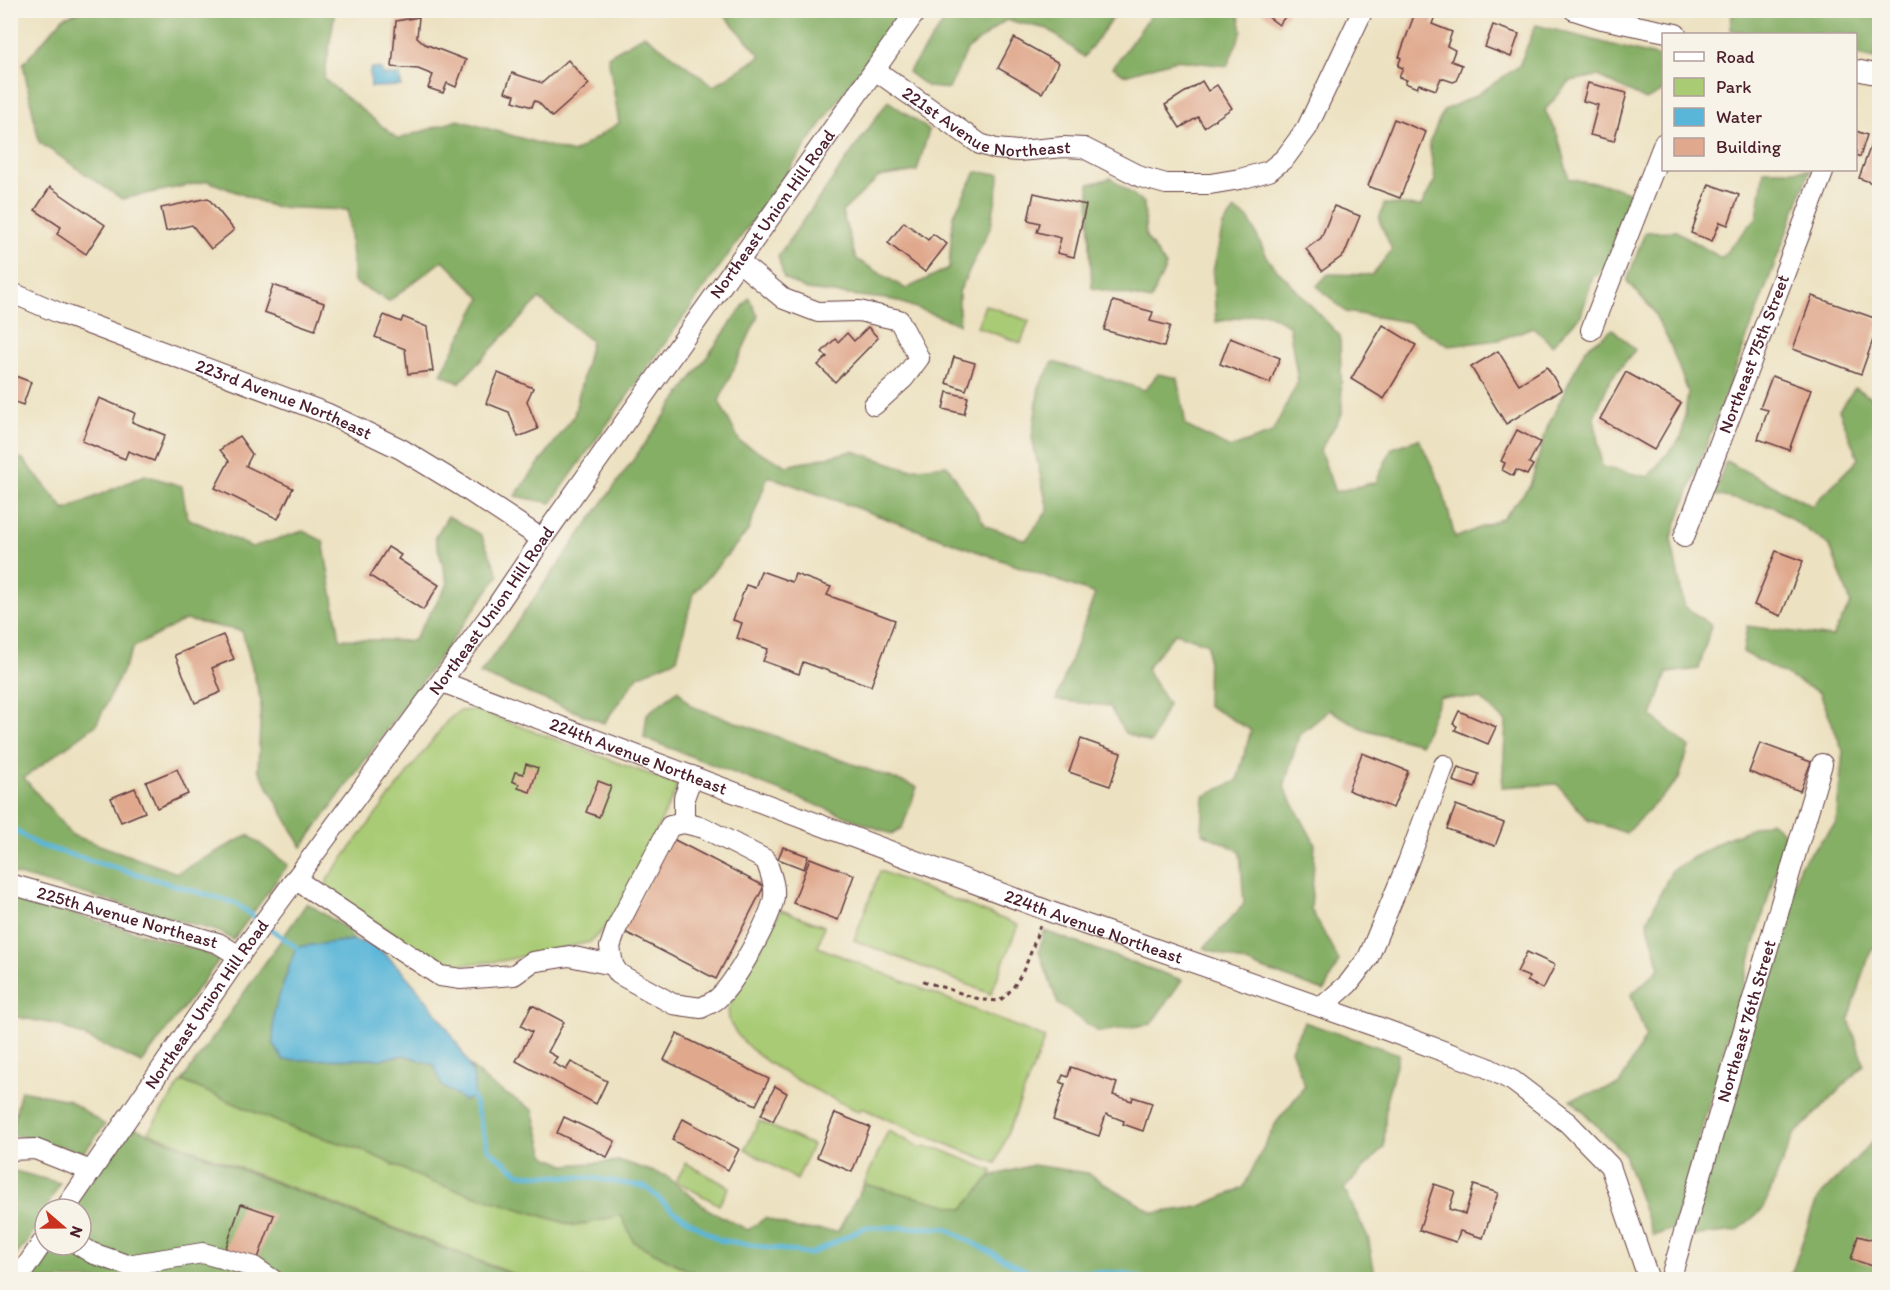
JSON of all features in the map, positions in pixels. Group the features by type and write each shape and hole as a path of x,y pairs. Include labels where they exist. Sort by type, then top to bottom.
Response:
{"street":[{"name":"Northeast Union Hill Road","path":"73,1197 239,956 496,607 917,10"},
{"name":"221st Avenue Northeast","path":"875,70 980,144 996,149 1018,151 1064,147 1083,148 1141,177 1166,184 1210,184 1269,171 1285,158 1307,128 1364,10"},
{"path":"1574,10 1602,19 1671,33"},
{"path":"1591,330 1662,148"},
{"name":"Northeast 75th Street","path":"1684,537 1824,171"},
{"path":"739,262 784,299 818,312 859,311 898,320 919,358 904,378 874,405"},
{"name":"223rd Avenue Northeast","path":"10,292 59,313 326,413 401,449 542,539"},
{"name":"224th Avenue Northeast","path":"442,682 1046,910 1486,1067 1513,1081 1568,1123 1610,1166 1649,1280"},
{"name":"Northeast 76th Street","path":"1670,1280 1822,764"},
{"path":"1322,1007 1348,984 1368,957 1408,862 1444,765"},
{"path":"684,823 684,798 692,776"},
{"path":"684,823 704,828 766,861 773,879 774,900 737,975 718,998 701,1008 673,1004 619,974 613,965 610,947 617,927 670,826 684,823"},
{"path":"295,879 440,976 461,979 514,975 532,962 568,956 613,965"},
{"name":"225th Avenue Northeast","path":"10,884 218,943 239,956"},
{"path":"10,1150 35,1149 91,1171"},
{"path":"93,1253 127,1265 203,1253 254,1266 273,1280"},
{"path":"17,1280 33,1257"}],"path":[{"path":"923,981 982,1000 999,1001 1010,993 1028,958 1046,910"}],"green space":[{"path":"85,10 335,11 324,79 398,139 458,120 573,153 619,123 608,56 644,35 714,86 761,56 726,17 724,11 902,11 551,503 515,496 574,416 591,341 539,299 459,383 441,374 481,298 443,260 389,301 354,282 348,210 274,207 208,181 122,199 39,142 23,64 64,17"},
{"path":"952,11 1118,11 1084,57 1048,29 1006,20 967,50 949,89 928,87 908,72"},
{"path":"1154,11 1238,11 1242,31 1227,66 1176,60 1125,75 1113,67"},
{"path":"1732,11 1879,11 1879,37 1875,59 1857,55 1857,33 1747,33 1731,30"},
{"path":"1536,25 1662,58 1662,92 1646,100 1598,76 1570,81 1545,110 1558,136 1569,179 1608,185 1636,195 1610,264 1593,277 1581,315 1552,345 1533,327 1499,340 1449,346 1408,322 1346,312 1317,286 1328,274 1372,275 1392,250 1379,220 1384,204 1421,206 1435,180 1429,143 1444,110 1475,96 1519,66"},
{"path":"888,101 929,130 917,171 879,177 842,212 856,259 906,289 949,268 953,216 976,172 1000,174 991,226 959,292 959,324 894,300 806,290 784,278 778,256"},
{"path":"1764,171 1810,171 1671,539 1684,606 1711,625 1699,669 1667,673 1652,716 1689,747 1679,779 1626,833 1588,820 1557,784 1502,787 1506,722 1481,699 1440,697 1421,744 1363,729 1330,710 1299,735 1284,787 1315,844 1311,909 1339,961 1324,991 1204,948 1244,904 1240,851 1202,833 1204,796 1237,781 1251,730 1207,705 1208,644 1175,633 1146,669 1168,704 1151,743 1125,733 1109,706 1056,700 1095,594 768,476 748,531 693,594 677,659 638,676 604,723 480,674 749,298 758,316 719,401 740,442 787,466 853,451 908,469 947,465 986,526 1026,540 1048,510 1032,438 1039,387 1053,362 1145,390 1158,374 1178,378 1186,426 1230,448 1272,433 1298,381 1289,325 1265,312 1216,322 1213,272 1223,225 1235,210 1249,219 1269,261 1340,336 1342,414 1320,450 1335,492 1376,482 1392,448 1419,439 1442,487 1455,538 1503,518 1530,486 1547,428 1585,349 1613,329 1635,350 1610,380 1594,417 1602,467 1648,477 1682,436 1688,392 1670,344 1652,309 1627,281 1645,232 1676,231 1721,258 1757,217"},
{"path":"1111,178 1144,203 1146,237 1166,266 1151,300 1092,288 1089,184"},
{"path":"985,305 1029,321 1021,343 977,327"},
{"path":"1855,388 1880,403 1879,941 1870,953 1849,1019 1864,1065 1793,1136 1763,1209 1737,1231 1690,1236 1800,865 1836,823 1843,751 1820,693 1743,652 1747,626 1832,637 1851,603 1830,546 1774,507 1714,495 1726,461 1812,506 1858,459 1839,410"},
{"path":"11,457 23,459 65,510 145,475 182,486 187,518 252,547 303,531 323,541 340,639 413,641 448,584 435,537 448,516 481,535 499,575 302,847 258,769 261,701 242,631 185,620 134,647 96,725 24,778 72,835 177,873 248,835 288,865 233,940 220,932 11,873"},
{"path":"678,690 691,706 917,787 902,828 891,834 644,738 647,714"},
{"path":"476,710 678,785 616,917 590,942 501,961 453,965 435,961 325,890 328,878 447,721 459,711"},
{"path":"1770,821 1786,835 1673,1229 1653,1236 1624,1154 1571,1099 1619,1085 1646,1036 1631,995 1660,968 1647,921 1672,870 1725,839"},
{"path":"880,871 1018,925 991,994 854,940"},
{"path":"11,896 198,950 219,960 142,1063 59,1025 11,1016"},
{"path":"307,903 350,931 353,940 296,948 336,1059 381,1059 405,1055 434,1065 442,1086 474,1080 468,1064 491,1085 533,1110 545,1156 565,1165 621,1161 666,1176 709,1210 748,1230 765,1218 797,1229 838,1231 864,1184 963,1209 991,1176 1033,1165 1087,1173 1154,1213 1199,1207 1243,1188 1276,1123 1305,1086 1291,1049 1304,1022 1399,1054 1386,1101 1384,1147 1344,1189 1368,1237 1376,1280 746,1280 691,1272 634,1242 621,1215 575,1226 431,1182 362,1150 292,1128 182,1081"},
{"path":"781,910 824,926 818,947 1045,1038 996,1163 862,1108 859,1112 787,1075 753,1051 739,1037 730,1023 728,1009"},
{"path":"1044,931 1182,980 1151,1024 1099,1032 1058,1004 1039,951"},
{"path":"182,1081 292,1128 362,1150 431,1182 575,1226 621,1215 634,1242 691,1272 746,1279 526,1279 148,1132"},
{"path":"21,1090 68,1100 105,1125 84,1152 11,1134"},
{"path":"759,1121 812,1145 797,1180 745,1149"},
{"path":"124,1124 523,1279 17,1280 35,1257 93,1257 93,1197 73,1197"},
{"path":"888,1131 920,1147 939,1149 993,1171 991,1176 963,1209 864,1184"},
{"path":"1879,1135 1879,1279 1782,1280 1792,1272 1817,1199"},
{"path":"686,1163 729,1187 719,1205 676,1181"},
{"path":"11,1170 60,1183 52,1197 33,1197 33,1232 27,1243 11,1260"}],"water":[{"path":"372,68 381,69 383,75 400,75 401,86 371,87 370,71"},
{"path":"353,940 373,946 387,956 432,1007 469,1065 474,1081 473,1097 465,1101 442,1086 434,1065 405,1055 381,1059 283,1060 273,1043 274,1011 296,947"}],"building":[{"path":"1259,10 1290,10 1279,25"},
{"path":"1416,10 1436,13 1432,24 1452,32 1447,46 1455,50 1451,61 1462,65 1456,81 1441,78 1436,90 1419,84 1417,88 1405,83 1407,80 1399,77 1403,68 1398,66 1401,58 1399,57"},
{"path":"419,17 417,37 425,44 466,60 456,87 447,83 443,93 428,88 433,75 418,69 392,67 396,21"},
{"path":"1493,25 1519,34 1511,57 1485,47"},
{"path":"1014,38 1059,63 1042,93 998,68"},
{"path":"568,60 589,84 552,117 538,102 534,101 532,107 513,101 515,95 505,92 512,73 542,83"},
{"path":"1202,81 1208,91 1217,85 1232,108 1204,127 1198,117 1180,128 1165,105"},
{"path":"1588,83 1627,93 1614,141 1590,135 1598,105 1583,101"},
{"path":"1394,119 1426,132 1400,198 1368,186"},
{"path":"1857,131 1867,135 1860,157 1857,156"},
{"path":"1876,131 1880,133 1880,186 1859,178"},
{"path":"1709,184 1739,195 1728,225 1720,222 1712,241 1691,233"},
{"path":"50,187 105,225 86,254 57,234 61,227 35,210"},
{"path":"1034,193 1086,205 1074,257 1057,253 1061,238 1037,232 1040,223 1028,220"},
{"path":"208,198 234,230 211,249 192,225 166,231 161,208"},
{"path":"1334,206 1360,216 1344,255 1322,271 1306,249 1321,238"},
{"path":"904,222 928,240 933,234 947,244 925,272 888,243"},
{"path":"273,285 324,303 315,330 264,312"},
{"path":"1812,296 1880,320 1861,374 1793,349"},
{"path":"1113,301 1153,312 1150,321 1170,326 1164,347 1104,330"},
{"path":"384,315 401,322 403,317 427,327 433,371 408,374 405,349 375,337"},
{"path":"1383,325 1416,345 1384,399 1351,379"},
{"path":"868,327 878,338 835,382 818,365 827,357 822,352 835,339 838,342 847,333 854,341"},
{"path":"1230,338 1280,358 1270,383 1220,364"},
{"path":"1498,351 1519,384 1547,367 1561,390 1506,424 1471,367"},
{"path":"954,357 975,363 966,390 946,383"},
{"path":"1626,372 1681,403 1654,450 1600,419"},
{"path":"498,373 533,388 527,401 538,429 518,437 509,412 486,403"},
{"path":"10,374 31,382 23,405 10,400"},
{"path":"1772,376 1811,390 1789,450 1758,439 1768,410 1760,408"},
{"path":"947,392 968,397 964,414 943,409"},
{"path":"99,398 135,413 132,422 165,435 154,461 128,451 125,459 82,441"},
{"path":"1517,430 1540,442 1529,463 1533,465 1527,475 1516,470 1513,476 1502,470 1505,463 1501,461"},
{"path":"239,436 252,454 246,466 293,488 278,519 215,488 229,461 220,450"},
{"path":"388,547 401,555 398,559 439,585 423,610 370,576"},
{"path":"1776,551 1803,561 1781,616 1754,605"},
{"path":"761,571 792,582 795,574 831,587 827,595 895,620 871,686 803,662 799,674 763,661 768,649 737,638 742,623 733,620 746,585 755,588"},
{"path":"223,635 234,659 212,668 221,692 195,703 175,655"},
{"path":"1459,711 1496,727 1488,744 1455,730 1457,726 1453,724"},
{"path":"1081,739 1121,753 1110,786 1069,772"},
{"path":"1760,743 1811,762 1800,791 1749,772"},
{"path":"1362,753 1408,771 1393,808 1348,790"},
{"path":"526,764 538,768 530,792 518,788 519,784 512,781 515,772 523,774"},
{"path":"1458,767 1479,774 1475,788 1453,781"},
{"path":"177,769 188,794 157,808 146,782"},
{"path":"598,781 611,786 599,817 586,812"},
{"path":"135,788 145,812 121,822 111,798"},
{"path":"1456,805 1504,823 1495,846 1447,829"},
{"path":"671,838 764,886 716,979 623,931"},
{"path":"783,847 808,856 804,869 778,859"},
{"path":"810,858 854,875 838,920 793,903"},
{"path":"1527,952 1555,965 1543,989 1527,981 1529,977 1517,972"},
{"path":"1880,969 1880,986 1873,982"},
{"path":"532,1005 564,1022 548,1052 557,1057 553,1063 566,1070 571,1062 607,1081 596,1104 516,1061 532,1032 521,1026"},
{"path":"677,1034 769,1079 756,1105 664,1060"},
{"path":"1071,1067 1117,1083 1113,1095 1132,1101 1133,1097 1152,1103 1143,1131 1123,1124 1124,1121 1106,1114 1099,1136 1053,1120 1065,1084 1060,1082 1063,1075 1068,1077"},
{"path":"775,1086 787,1093 773,1121 761,1115"},
{"path":"835,1113 870,1127 852,1172 817,1157"},
{"path":"564,1117 615,1141 607,1157 557,1133"},
{"path":"683,1119 739,1149 728,1170 672,1140"},
{"path":"1434,1184 1455,1191 1449,1209 1465,1214 1474,1185 1498,1193 1483,1238 1460,1231 1456,1242 1419,1230"},
{"path":"241,1204 274,1215 257,1261 225,1250"},
{"path":"1858,1236 1880,1242 1879,1268 1851,1259"}],"waterway":[{"path":"10,827 38,845 235,903 296,947"},
{"path":"473,1097 488,1149 520,1174 592,1178 646,1187 672,1210 719,1240 811,1254 866,1227 945,1228 1026,1271 1122,1273 1147,1280"}]}
